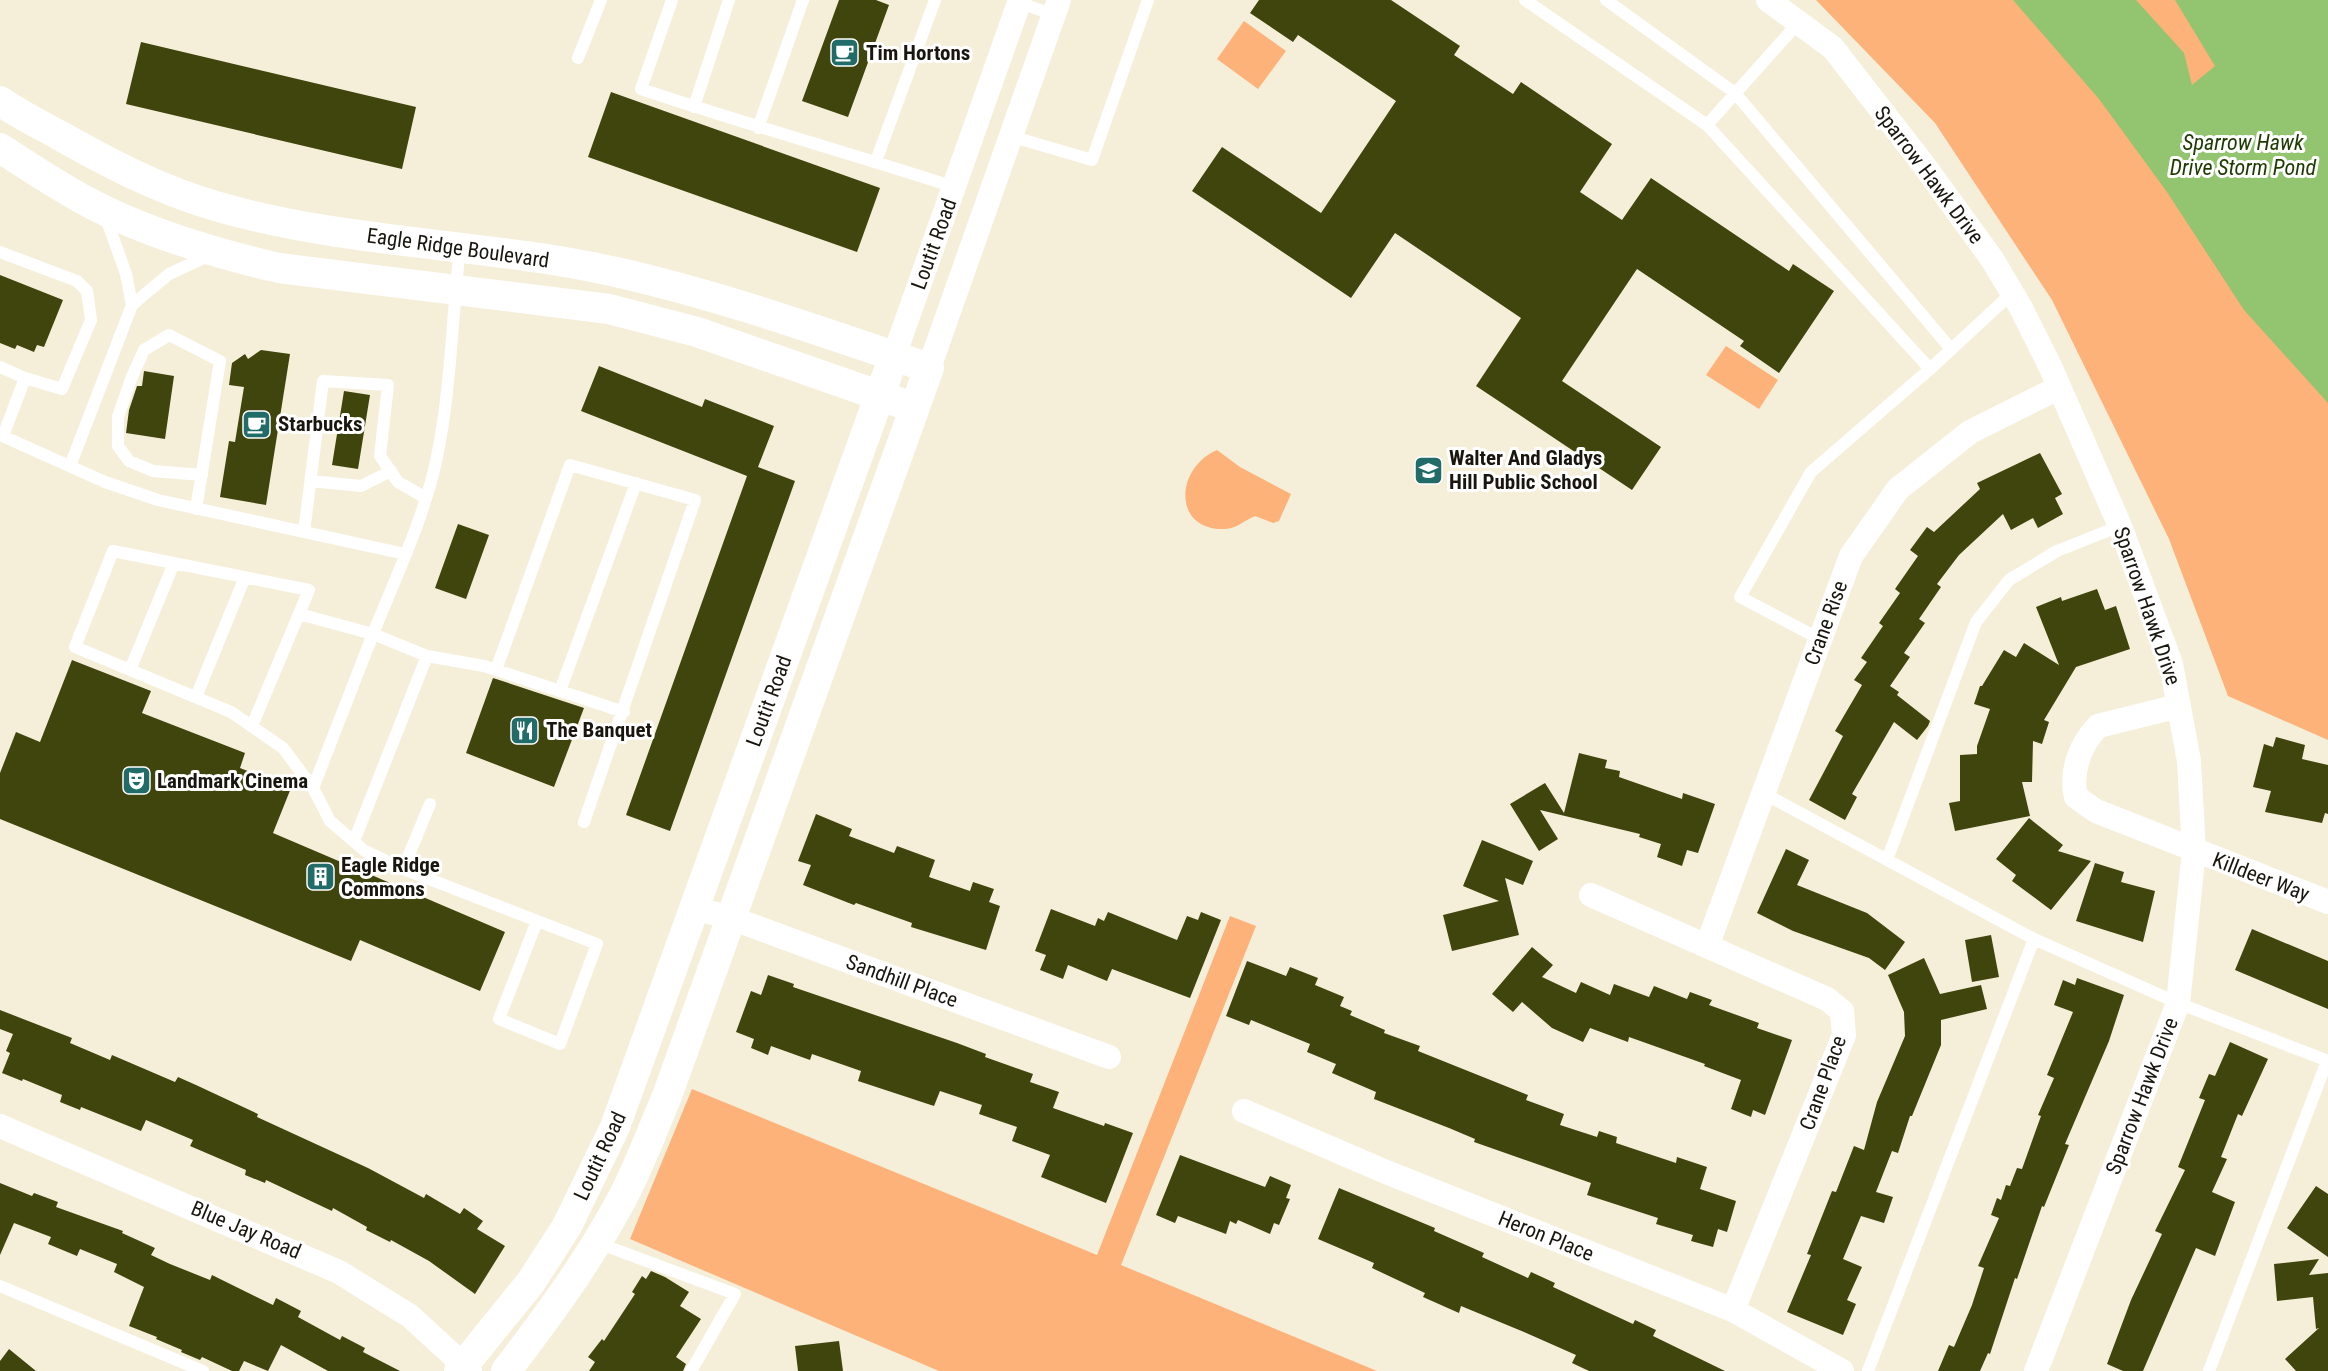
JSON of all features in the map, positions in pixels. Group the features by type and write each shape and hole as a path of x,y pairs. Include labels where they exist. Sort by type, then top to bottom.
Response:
{"street":[{"name":"Sparrow Hawk Drive","path":"1768,0 1833,48 1923,164 1992,259 2050,366 2120,526 2171,664 2189,762 2194,851 2178,1003 2036,1371"},
{"name":"Loutit Road","path":"464,1369 531,1282 567,1226 615,1127 894,356 1017,1"},
{"name":"Loutit Road","path":"506,1371 560,1301 598,1243 624,1194 667,1096 915,409 1056,8"},
{"name":"Eagle Ridge Boulevard","path":"0,101 107,163 163,189 220,208 313,228 460,246 615,272 737,305 929,368"},
{"name":"Eagle Ridge Boulevard","path":"0,148 102,208 162,234 216,252 279,268 609,309 697,332 915,409"},
{"name":"Crane Rise","path":"1707,946 1851,556 1898,489 1970,432 2058,388"},
{"name":"Killdeer Way","path":"2179,706 2098,726 2082,750 2073,782 2076,797 2082,804 2194,851 2328,902"},
{"name":"Crane Place","path":"1591,895 1827,999 1842,1011 1844,1035 1733,1311"},
{"name":"Sandhill Place","path":"694,908 731,918 1109,1057"},
{"name":"Heron Place","path":"1244,1111 1408,1181 1733,1311 1842,1371"},
{"name":"Blue Jay Road","path":"0,1126 339,1272 410,1316 464,1369"}],"lane":[{"path":"578,58 601,0"},
{"path":"672,0 642,89 758,128 876,161 954,187"},
{"path":"694,107 729,0"},
{"path":"758,128 803,0"},
{"path":"876,161 935,0"},
{"path":"1010,136 1092,160 1148,0"},
{"path":"1525,0 1707,125 1930,369"},
{"path":"1606,0 1735,93 1951,349"},
{"path":"1017,1 1056,8"},
{"path":"1707,125 1798,23"},
{"path":"102,208 126,274 132,305"},
{"path":"313,788 426,498 443,420 460,246"},
{"path":"0,252 77,280 87,291 91,320 62,389 25,378 0,367"},
{"path":"70,466 132,305 169,274 216,252"},
{"path":"1820,639 1740,597 1812,472 1930,369 2012,293"},
{"path":"196,509 202,474 220,361 169,335 144,350 130,379 118,417 118,446 129,461 153,471 202,474"},
{"path":"25,378 2,436 70,466 158,500 405,554"},
{"path":"304,532 324,381 388,385 380,456 398,482 426,498"},
{"path":"496,670 570,465 695,500 585,822"},
{"path":"311,481 361,486 390,471"},
{"path":"560,691 636,483"},
{"path":"1887,860 1976,622 2009,580 2057,551 2120,526"},
{"path":"252,726 309,590 113,551 75,647 231,712 252,726 283,748 313,788 330,821 365,851 403,869 597,944 560,1044 499,1019 537,921"},
{"path":"130,670 174,563"},
{"path":"196,697 245,577"},
{"path":"299,614 373,634 427,656 496,670 624,712"},
{"path":"354,842 427,656"},
{"path":"1763,793 2034,939 2178,1003 2327,1061 2209,1371"},
{"path":"403,869 430,804"},
{"path":"1868,1371 2034,939"},
{"path":"598,1243 735,1294 691,1371"},
{"path":"0,1286 203,1371"}],"shaded area":[{"path":"1816,0 2328,0 2328,740 2228,696 2169,539 2052,300 1935,123"},
{"path":"1244,21 1286,51 1258,89 1217,59"},
{"path":"1726,346 1778,380 1759,409 1706,375"},
{"path":"1217,450 1240,467 1291,494 1279,521 1273,523 1255,516 1237,526 1225,529 1208,527 1195,520 1188,510 1185,497 1187,483 1193,470 1203,459"},
{"path":"1230,916 1256,926 1121,1265 1377,1371 939,1371 630,1239 692,1089 1097,1255"}],"water":[{"name":"Sparrow Hawk Drive Storm Pond","path":"2013,0 2136,0 2184,53 2192,85 2215,66 2175,0 2328,0 2328,403 2244,310 2167,192 2099,99"}],"building":[{"name":"Tim Hortons","path":"839,0 876,0 889,5 848,117 802,101"},
{"name":"Walter And Gladys Hill Public School","path":"1259,0 1391,0 1460,46 1454,55 1513,94 1521,82 1612,144 1580,192 1622,220 1651,178 1789,271 1793,264 1834,291 1779,373 1740,346 1744,341 1637,269 1562,381 1661,447 1632,490 1476,386 1521,318 1395,233 1351,298 1192,191 1222,147 1321,213 1396,101 1298,35 1293,42 1250,13"},
{"path":"141,42 416,107 402,169 126,104"},
{"path":"611,92 880,188 857,252 588,157"},
{"path":"0,275 63,300 44,347 37,345 34,352 17,345 15,349 0,343"},
{"path":"261,350 290,354 266,505 220,497 229,441 235,442 244,387 229,385 232,363 245,354 248,359"},
{"path":"599,366 702,407 705,399 774,426 758,467 795,481 670,831 626,815 747,476 581,411"},
{"path":"144,371 174,376 165,439 126,433 129,410 137,386 142,386"},
{"path":"344,391 370,395 358,469 332,465"},
{"path":"2040,453 2062,494 2055,498 2063,514 2038,528 2033,518 2011,530 2003,514 1959,555 1937,584 1941,587 1919,619 1925,623 1904,653 1910,657 1890,686 1899,692 1897,695 1930,721 1928,726 1917,740 1894,722 1852,794 1857,797 1845,820 1809,800 1843,736 1835,731 1862,685 1854,680 1867,662 1861,658 1883,626 1879,623 1900,593 1895,589 1918,556 1910,550 1927,527 1934,532 1980,489 1977,483"},
{"path":"458,524 489,535 466,599 435,588"},
{"path":"2097,589 2105,610 2116,606 2130,649 2076,667 2044,720 2049,722 2042,744 2033,741 2032,782 2022,782 2030,816 1955,831 1949,803 1960,801 1960,755 1977,754 1977,746 1990,709 1974,704 1980,686 2004,650 2016,657 2024,643 2059,665 2036,607 2061,597 2062,601"},
{"name":"Landmark Cinema","path":"72,660 151,691 142,713 245,753 240,768 291,788 273,833 505,932 480,991 360,940 351,961 0,819 0,773 16,732 40,742"},
{"name":"The Banquet","path":"493,678 584,708 554,787 466,753"},
{"path":"2276,737 2305,745 2302,759 2328,765 2328,814 2325,813 2322,823 2265,812 2271,791 2253,787 2264,744 2273,747"},
{"path":"1579,753 1607,760 1605,768 1620,771 1619,777 1682,799 1683,793 1715,804 1698,853 1687,850 1682,866 1657,857 1661,844 1639,837 1640,834 1540,810 1558,839 1539,851 1510,804 1545,783 1564,813"},
{"path":"816,814 852,829 849,836 894,853 897,846 935,860 929,877 970,891 973,882 994,889 989,902 1000,906 986,950 911,927 912,923 856,903 854,905 803,885 811,865 798,861"},
{"path":"2029,818 2063,845 2058,851 2091,861 2051,910 2012,881 2016,875 1996,859"},
{"path":"1482,840 1533,861 1523,885 1505,878 1519,935 1452,951 1443,915 1499,901 1463,886"},
{"path":"1786,849 1809,860 1797,885 1867,913 1905,942 1885,970 1869,958 1793,931 1757,913"},
{"path":"2095,863 2124,872 2121,882 2155,891 2143,942 2076,921"},
{"path":"1051,909 1095,926 1098,918 1104,921 1108,912 1177,940 1187,916 1198,920 1201,912 1221,920 1190,998 1112,969 1107,981 1068,965 1063,979 1040,970 1046,955 1035,951"},
{"path":"2252,929 2328,961 2328,1009 2235,970"},
{"path":"1991,935 1999,977 1972,982 1965,940"},
{"path":"1532,947 1553,965 1542,977 1576,993 1581,982 1610,995 1614,984 1649,997 1654,986 1687,999 1690,992 1712,1000 1709,1005 1759,1023 1757,1028 1792,1040 1765,1115 1753,1110 1751,1117 1731,1109 1741,1080 1704,1066 1705,1064 1629,1037 1628,1042 1590,1028 1583,1042 1552,1028 1522,1002 1513,1012 1492,994"},
{"path":"1924,958 1940,994 1981,985 1987,1009 1941,1020 1941,1045 1912,1116 1910,1116 1898,1153 1892,1151 1876,1192 1893,1197 1884,1223 1861,1216 1843,1259 1862,1267 1847,1300 1856,1304 1843,1335 1787,1312 1811,1255 1807,1254 1832,1191 1836,1192 1854,1146 1864,1150 1877,1102 1905,1036 1904,1012 1888,975"},
{"path":"1247,961 1286,976 1290,967 1318,978 1315,985 1344,997 1340,1006 1352,1011 1350,1015 1385,1030 1384,1033 1420,1046 1418,1051 1528,1095 1526,1100 1564,1114 1560,1125 1597,1137 1599,1131 1617,1137 1616,1143 1676,1163 1677,1157 1707,1167 1700,1189 1736,1201 1727,1232 1718,1229 1713,1247 1691,1241 1693,1235 1656,1224 1658,1218 1587,1195 1591,1183 1474,1142 1475,1139 1374,1099 1376,1092 1332,1073 1336,1064 1307,1052 1310,1044 1251,1020 1249,1025 1226,1016"},
{"path":"768,975 794,984 793,987 957,1043 986,1054 985,1057 1033,1074 1030,1082 1059,1092 1053,1108 1104,1126 1105,1123 1133,1133 1106,1203 1041,1177 1050,1155 1012,1141 1017,1127 979,1114 982,1105 940,1091 934,1106 858,1081 861,1071 812,1054 810,1060 771,1046 768,1055 751,1048 754,1039 736,1032 751,991 761,995"},
{"path":"2077,978 2124,995 2109,1041 2065,1144 2069,1145 2044,1207 2042,1206 1990,1354 1988,1353 1980,1371 1938,1371 1949,1345 1954,1347 1972,1305 1984,1268 1978,1266 1999,1218 1991,1215 1997,1198 2001,1200 2006,1185 2010,1186 2017,1168 2022,1169 2041,1116 2038,1115 2054,1078 2047,1075 2073,1012 2054,1005 2063,980 2075,985"},
{"path":"0,1010 72,1038 70,1043 110,1060 112,1055 175,1082 178,1077 258,1114 257,1117 368,1168 424,1198 426,1194 460,1214 464,1208 483,1221 477,1229 505,1246 475,1294 429,1261 391,1240 390,1242 366,1230 367,1227 333,1208 332,1211 266,1180 265,1183 245,1175 246,1170 190,1146 193,1140 146,1120 141,1131 81,1107 80,1110 60,1102 62,1095 2,1073 10,1053 6,1051 13,1034 0,1029"},
{"path":"2230,1042 2268,1059 2242,1116 2238,1114 2221,1157 2227,1159 2212,1192 2235,1202 2215,1256 2196,1248 2143,1371 2123,1371 2107,1364 2131,1300 2162,1234 2155,1231 2185,1170 2178,1167 2205,1100 2199,1098 2209,1074 2215,1076"},
{"path":"1180,1155 1265,1187 1270,1176 1291,1185 1286,1198 1290,1199 1279,1225 1274,1223 1270,1234 1238,1220 1236,1224 1230,1221 1226,1234 1178,1216 1175,1223 1156,1215"},
{"path":"0,1183 32,1196 34,1193 58,1202 56,1207 123,1231 122,1233 155,1248 151,1255 170,1264 210,1280 212,1275 273,1305 276,1298 301,1311 298,1317 340,1340 342,1336 365,1348 363,1352 400,1371 328,1371 281,1345 268,1371 244,1361 239,1371 232,1371 202,1357 200,1360 181,1352 182,1350 156,1339 157,1337 129,1326 144,1287 114,1272 117,1264 80,1249 77,1256 48,1244 51,1237 14,1223 0,1255"},
{"path":"2316,1186 2328,1194 2328,1257 2287,1228"},
{"path":"1339,1188 1435,1228 1434,1231 1484,1253 1482,1257 1528,1278 1531,1272 1555,1283 1553,1287 1633,1324 1635,1320 1656,1330 1653,1336 1725,1371 1589,1371 1572,1363 1576,1355 1461,1306 1459,1313 1423,1297 1425,1293 1372,1268 1374,1263 1318,1239"},
{"path":"2319,1259 2309,1275 2328,1273 2328,1371 2296,1371 2285,1359 2319,1328 2316,1329 2313,1297 2277,1301 2274,1264"},
{"path":"651,1271 689,1292 680,1306 701,1319 676,1357 686,1364 683,1371 589,1371 595,1362 588,1357 602,1339 604,1341 635,1294 632,1292 642,1276 646,1279"},
{"path":"839,1341 843,1371 798,1371 795,1346"},
{"path":"9,1349 36,1371 0,1371 0,1361"}],"place":[{"name":"Tim Hortons","path":"845,53"},
{"name":"Starbucks","path":"257,424"},
{"name":"Walter And Gladys Hill Public School","path":"1428,470"},
{"name":"The Banquet","path":"525,730"},
{"name":"Landmark Cinema","path":"136,781"},
{"name":"Eagle Ridge Commons","path":"320,877"}]}
